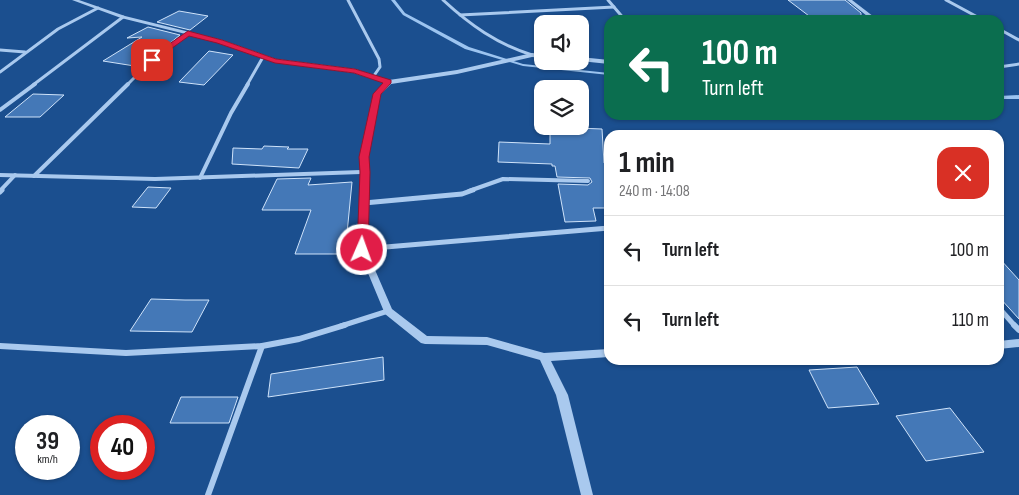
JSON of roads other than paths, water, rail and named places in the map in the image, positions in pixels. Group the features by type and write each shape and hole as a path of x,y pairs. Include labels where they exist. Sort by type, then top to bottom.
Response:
{"street":[{"path":"76,0 123,17 220,41 275,61 355,71 388,82 457,72 532,55"},
{"path":"348,0 379,59 380,67 373,76"},
{"path":"443,0 494,41 510,50 532,55"},
{"path":"608,0 621,15"},
{"path":"849,0 868,15"},
{"path":"946,0 974,15"},
{"path":"460,15 614,7"},
{"path":"0,72 58,29 98,8"},
{"path":"0,110 123,17"},
{"path":"1004,32 1019,40"},
{"path":"34,176 152,60 188,33"},
{"path":"0,50 25,52"},
{"path":"200,178 231,113 262,57"},
{"path":"589,60 604,61"},
{"path":"1004,66 1019,64"},
{"path":"388,82 377,94 364,157 362,250 388,311 425,340 488,341 544,357 604,353"},
{"path":"0,175 155,179 365,172"},
{"path":"0,192 15,175"},
{"path":"364,203 462,194 473,191 490,182 504,179 588,181"},
{"path":"362,250 604,228"},
{"path":"0,346 126,352 262,346 299,339 388,311"},
{"path":"1004,314 1019,330"},
{"path":"1004,344 1019,343"},
{"path":"208,495 262,346"},
{"path":"544,357 562,395 587,495"}],"waterway":[{"path":"393,0 404,14 467,48 523,65 604,73"},
{"path":"1004,98 1019,97"}]}
